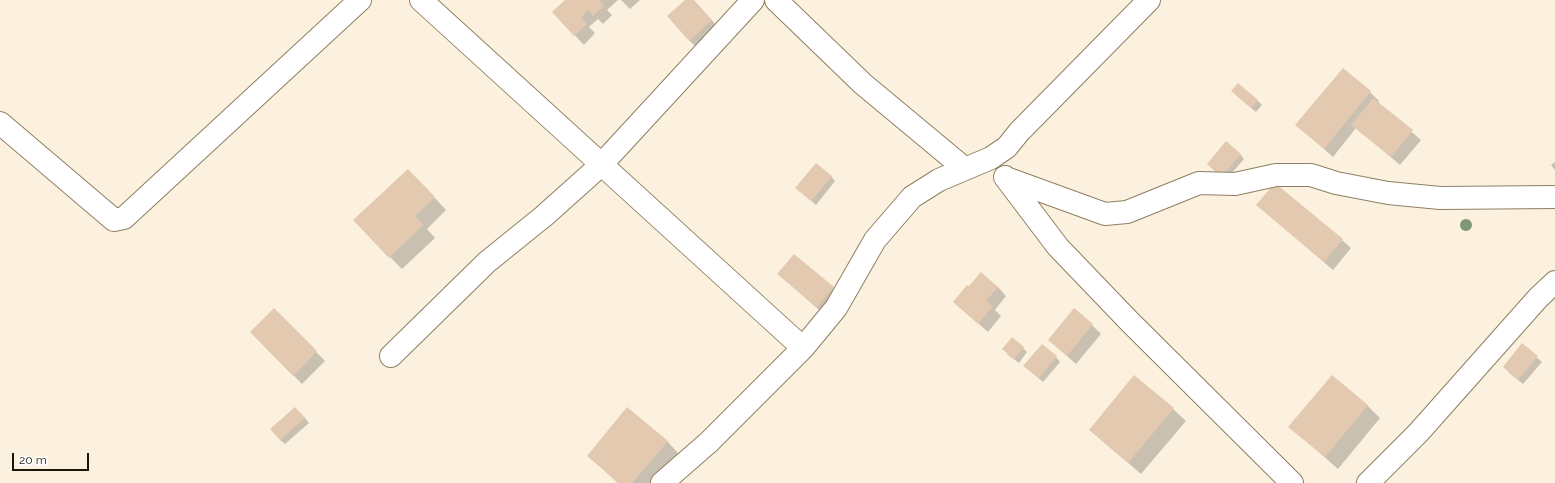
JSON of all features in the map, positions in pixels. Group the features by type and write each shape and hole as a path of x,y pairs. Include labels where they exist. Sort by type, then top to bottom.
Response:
{"street":[{"path":"0,124 114,220 124,218 360,0"},
{"path":"420,0 803,348"},
{"path":"392,356 487,262 544,216 601,165 753,0"},
{"path":"776,0 863,84 964,168"},
{"path":"662,483 709,442 803,348 836,308 875,240 912,197 939,180 964,168 991,158 1007,147 1019,132 1149,0"},
{"path":"991,158 1058,247 1130,322 1292,483"},
{"path":"1006,178 1105,214 1127,212 1146,203 1199,183 1235,184 1276,176 1311,175 1336,183 1388,193 1440,198 1555,197"},
{"path":"1368,483 1419,432 1538,298 1555,282"}],"building":[{"path":"565,0 599,0 604,6 593,16 588,10 581,18 587,24 574,36 552,12"},
{"path":"685,0 694,0 712,20 689,41 667,16"},
{"path":"1343,68 1371,91 1324,149 1295,125"},
{"path":"1238,83 1258,100 1251,108 1231,91"},
{"path":"1373,98 1413,130 1391,157 1351,125"},
{"path":"1226,141 1241,154 1221,177 1207,164"},
{"path":"816,163 832,176 811,201 795,188"},
{"path":"408,169 435,197 415,216 423,225 389,258 353,220"},
{"path":"1275,183 1343,239 1324,262 1256,205"},
{"path":"794,254 834,287 817,307 777,274"},
{"path":"981,272 998,287 986,301 993,306 978,324 953,302 967,285 969,286"},
{"path":"274,308 317,351 293,376 250,332"},
{"path":"1074,308 1093,324 1067,356 1048,340"},
{"path":"1012,337 1024,347 1014,359 1002,349"},
{"path":"1522,343 1538,356 1518,380 1503,367"},
{"path":"1042,344 1057,356 1039,378 1023,366"},
{"path":"1134,375 1174,408 1128,463 1089,430"},
{"path":"1332,375 1368,405 1325,457 1288,427"},
{"path":"295,407 305,418 280,440 270,429"},
{"path":"627,407 668,441 632,483 619,483 587,456"}]}
